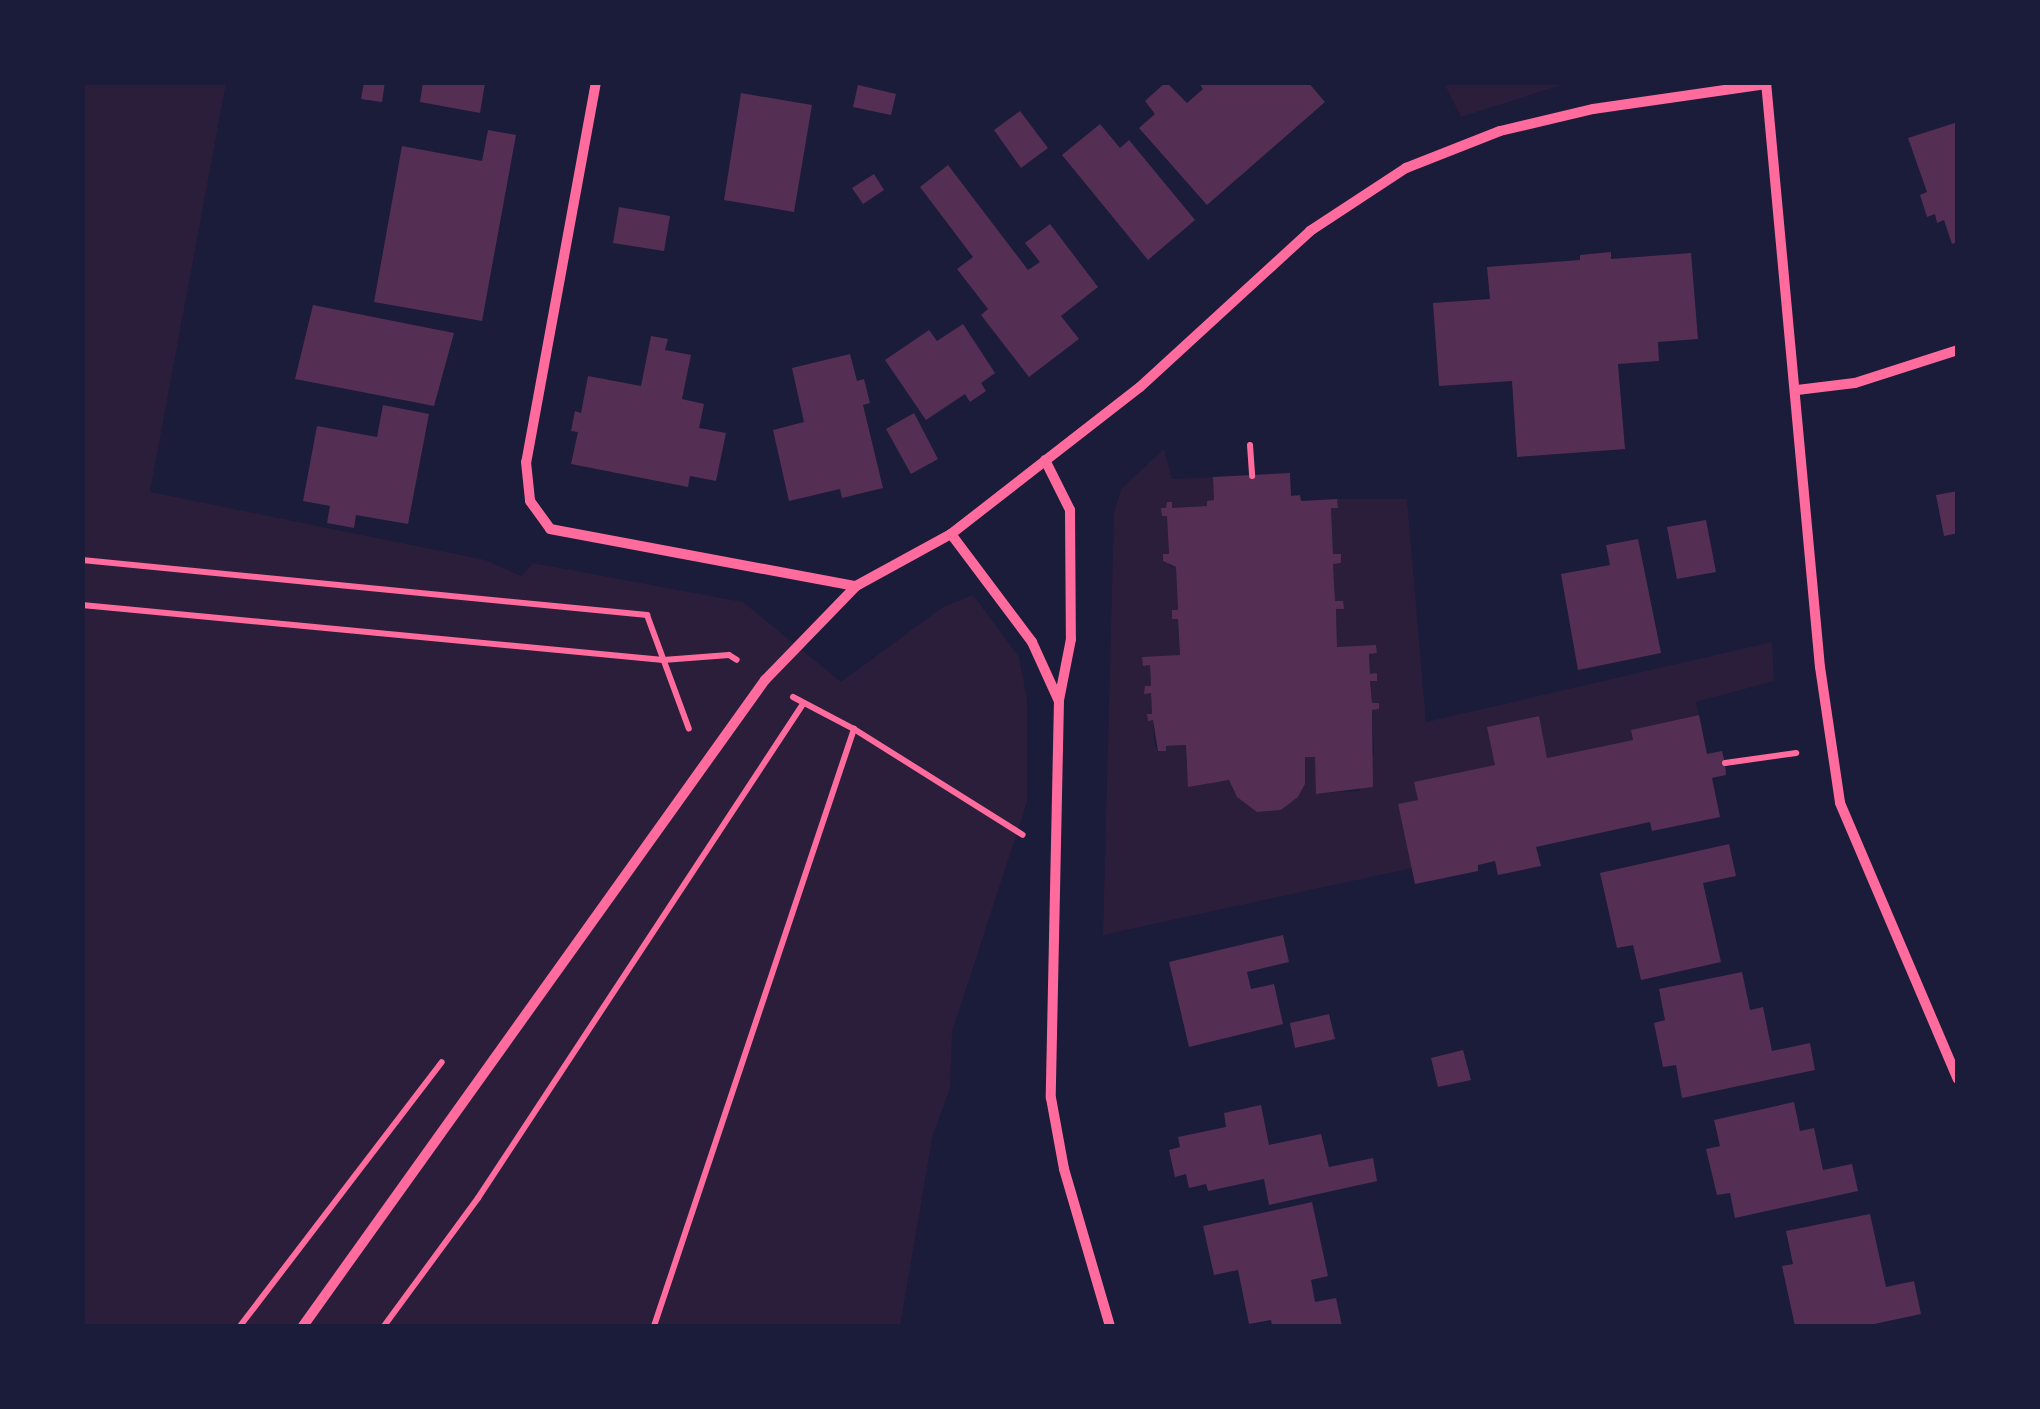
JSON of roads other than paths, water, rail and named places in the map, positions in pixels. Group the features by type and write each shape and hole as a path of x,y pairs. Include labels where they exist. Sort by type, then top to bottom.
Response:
{"street":[{"path":"596,82 526,462 530,501 550,529 856,586"},
{"path":"303,1326 766,680 856,586 950,534 1140,387 1310,231 1406,168 1500,131 1593,108 1766,84 1820,667 1840,803 1958,1079"},
{"path":"1797,390 1854,383 1958,350"},
{"path":"1045,460 1070,510 1071,639 1059,700 1054,854 1052,1098 1064,1169 1110,1326"},
{"path":"950,534 1032,642 1059,700"}]}
